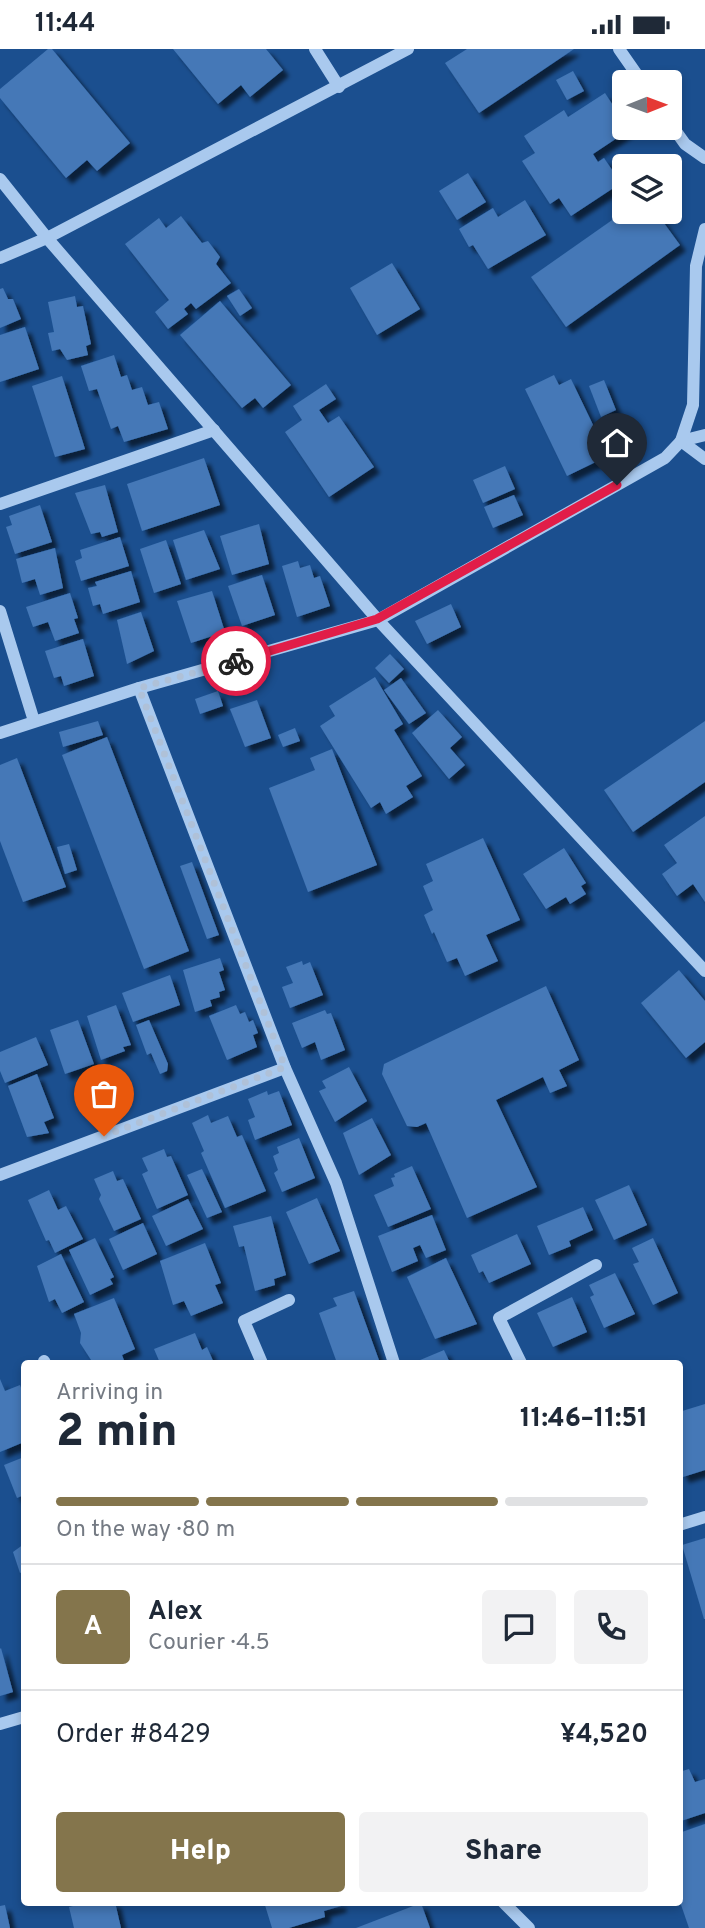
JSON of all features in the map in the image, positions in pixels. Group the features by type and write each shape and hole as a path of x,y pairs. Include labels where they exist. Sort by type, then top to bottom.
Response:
{"street":[{"path":"315,49 339,87"},
{"path":"0,258 47,238 408,49"},
{"path":"619,49 634,70"},
{"path":"682,140 705,158"},
{"path":"0,180 47,238 377,619 705,971"},
{"path":"0,733 139,688 377,619 665,458 681,441 693,405 696,266 705,229"},
{"path":"0,504 214,430"},
{"path":"681,441 705,435"},
{"path":"681,441 705,459"},
{"path":"0,611 34,721"},
{"path":"139,688 285,1067 336,1183 393,1360"},
{"path":"0,1175 285,1067"},
{"path":"520,1360 499,1318 596,1265"},
{"path":"261,1360 244,1321 289,1300"},
{"path":"683,1524 705,1517"},
{"path":"0,1724 21,1718"},
{"path":"507,1906 529,1928"}],"building":[{"path":"48,49 52,49 130,143 97,171 87,160 66,178 0,98 0,89"},
{"path":"173,49 266,49 283,70 250,97 241,85 218,104"},
{"path":"467,49 574,49 479,113 445,63"},
{"path":"573,71 584,91 567,100 556,80"},
{"path":"605,93 612,104 614,140 593,154 598,162 604,158 612,170 612,189 571,216 559,198 550,204 522,161 535,153 524,136 564,110 568,117"},
{"path":"468,173 486,202 457,220 439,191"},
{"path":"525,200 546,235 488,269 473,245 469,247 459,229 493,208 498,217"},
{"path":"181,216 202,243 208,241 220,257 216,264 231,283 196,309 191,303 184,309 188,314 168,329 155,312 169,300 125,244 159,218 166,228"},
{"path":"612,220 612,224 665,224 680,245 566,327 531,277"},
{"path":"392,263 420,309 377,335 350,288"},
{"path":"3,288 8,299 13,299 21,319 0,328 0,289"},
{"path":"239,289 252,308 240,316 227,296"},
{"path":"75,296 77,307 83,306 91,344 86,346 88,355 67,360 60,349 52,351 48,333 54,332 48,302"},
{"path":"220,301 291,385 263,408 255,398 242,408 180,335"},
{"path":"25,327 39,369 0,382 0,335"},
{"path":"114,355 121,377 127,375 132,390 142,387 148,405 159,402 168,429 124,442 118,426 111,429 97,389 89,391 81,366"},
{"path":"554,375 559,385 571,379 608,456 567,476 525,389"},
{"path":"62,376 85,449 55,457 32,386"},
{"path":"604,380 616,410 601,417 589,386"},
{"path":"326,384 336,399 319,410 328,423 339,416 374,467 329,497 285,432 302,420 293,406"},
{"path":"204,458 220,505 142,531 127,484"},
{"path":"505,466 515,489 483,503 473,480"},
{"path":"105,485 118,532 102,537 100,532 91,534 75,493"},
{"path":"514,495 523,515 493,528 484,507"},
{"path":"40,505 52,542 15,554 6,527 12,525 9,516"},
{"path":"259,524 269,564 232,575 220,536"},
{"path":"204,530 220,569 186,580 173,540"},
{"path":"120,537 129,566 81,581 75,561 82,558 80,550"},
{"path":"166,540 181,584 154,593 140,549"},
{"path":"55,548 63,588 40,595 35,579 22,583 16,559"},
{"path":"298,561 300,568 310,565 314,578 320,576 330,606 297,617 282,566"},
{"path":"131,571 140,602 103,614 100,604 93,606 88,588 97,586 95,582"},
{"path":"262,575 275,615 242,626 228,586"},
{"path":"212,591 225,632 191,643 177,601"},
{"path":"70,593 78,618 74,619 79,633 55,641 48,622 33,627 26,607"},
{"path":"451,604 461,627 427,644 415,621"},
{"path":"141,612 154,651 127,664 117,620"},
{"path":"83,639 94,676 64,686 61,676 54,678 45,651"},
{"path":"390,654 404,669 389,683 375,668"},
{"path":"375,677 403,724 394,730 422,776 406,786 413,797 386,814 380,802 371,808 320,726 335,716 329,706"},
{"path":"401,678 426,713 409,724 384,690"},
{"path":"218,691 223,706 200,714 195,699"},
{"path":"257,700 271,738 245,747 230,709"},
{"path":"438,710 462,737 450,748 465,765 449,779 412,733"},
{"path":"98,721 103,735 63,747 59,732"},
{"path":"705,721 705,782 633,832 604,790"},
{"path":"295,728 300,741 283,747 278,735"},
{"path":"107,737 189,951 144,969 62,755"},
{"path":"332,749 377,865 308,892 269,788 315,770 310,758"},
{"path":"17,758 66,887 23,902 0,841 0,765"},
{"path":"705,816 705,902 693,884 677,896 662,874 677,863 664,845"},
{"path":"483,838 520,920 486,935 498,961 465,976 457,958 447,962 434,932 432,934 424,915 433,910 423,886 433,881 426,864"},
{"path":"69,844 77,870 65,874 57,847"},
{"path":"564,848 586,883 581,886 586,894 570,904 566,897 546,909 523,874"},
{"path":"192,862 219,935 207,939 180,866"},
{"path":"220,958 224,970 219,972 225,990 219,992 220,997 210,1000 212,1006 195,1012 183,970"},
{"path":"302,961 303,965 310,962 323,995 290,1008 282,987 293,983 286,967"},
{"path":"679,970 705,1001 705,1042 686,1058 641,1003"},
{"path":"170,975 180,1005 133,1022 122,993"},
{"path":"546,986 579,1060 559,1070 567,1086 550,1093 543,1077 496,1100 537,1187 467,1218 426,1123 417,1127 407,1126 382,1074 384,1064"},
{"path":"116,1005 131,1045 123,1047 125,1051 101,1060 87,1016"},
{"path":"236,1005 240,1014 245,1012 249,1022 253,1020 258,1033 253,1035 257,1047 227,1060 209,1016"},
{"path":"325,1010 327,1014 331,1013 345,1050 321,1060 315,1042 302,1048 292,1023"},
{"path":"78,1020 94,1064 65,1074 50,1030"},
{"path":"149,1020 168,1064 167,1071 160,1074 151,1053 147,1055 136,1025"},
{"path":"36,1037 48,1065 5,1083 0,1071 0,1052"},
{"path":"349,1067 367,1101 335,1122 319,1091 326,1088 322,1081"},
{"path":"37,1074 54,1118 44,1122 49,1133 27,1137 8,1086"},
{"path":"267,1091 268,1095 279,1091 292,1125 255,1140 248,1120 255,1117 248,1099"},
{"path":"208,1115 211,1123 228,1116 237,1137 242,1135 266,1191 225,1208 201,1153 204,1151 192,1123"},
{"path":"372,1118 391,1155 359,1175 343,1133"},
{"path":"299,1138 315,1178 282,1192 274,1173 278,1170 273,1156 279,1153 277,1147"},
{"path":"164,1149 167,1157 171,1156 188,1195 157,1209 142,1174 148,1171 142,1158"},
{"path":"412,1166 431,1209 388,1227 374,1195 394,1186 391,1178 395,1177 394,1174"},
{"path":"202,1169 222,1212 207,1218 187,1175"},
{"path":"113,1171 117,1181 123,1179 141,1219 114,1231 99,1199 101,1195 94,1179"},
{"path":"629,1185 647,1225 614,1240 595,1200"},
{"path":"49,1190 58,1210 66,1206 83,1239 55,1253 49,1240 46,1241 28,1200"},
{"path":"317,1198 340,1251 309,1264 286,1212"},
{"path":"188,1199 203,1229 166,1246 152,1216"},
{"path":"583,1207 593,1230 569,1241 571,1246 549,1255 537,1226"},
{"path":"432,1215 446,1250 426,1258 420,1245 413,1248 418,1261 392,1272 378,1236"},
{"path":"271,1216 286,1275 274,1279 275,1285 255,1291 244,1246 239,1247 233,1226"},
{"path":"143,1223 157,1254 123,1270 109,1239"},
{"path":"517,1234 531,1264 489,1283 483,1271 479,1273 471,1255"},
{"path":"95,1238 114,1277 110,1279 113,1284 90,1295 69,1250"},
{"path":"653,1238 678,1293 653,1305 633,1264 639,1262 632,1248"},
{"path":"205,1243 221,1283 215,1285 223,1303 191,1316 184,1301 173,1305 160,1261"},
{"path":"61,1254 84,1302 62,1313 55,1299 49,1302 37,1266"},
{"path":"446,1258 477,1324 435,1339 407,1277"},
{"path":"615,1273 635,1314 604,1328 590,1297 594,1295 589,1285"},
{"path":"354,1291 379,1360 336,1360 319,1313 337,1306 333,1298"},
{"path":"572,1297 587,1332 553,1347 537,1313"},
{"path":"114,1298 135,1349 122,1355 124,1360 91,1360 80,1343 81,1333 74,1314"},
{"path":"195,1333 202,1350 207,1347 213,1360 159,1360 154,1349"},
{"path":"444,1350 449,1360 420,1360"},
{"path":"0,1379 5,1391 20,1385 21,1388 21,1443 0,1452"},
{"path":"705,1404 705,1470 683,1477 683,1411"},
{"path":"21,1458 21,1496 17,1498 4,1465"},
{"path":"705,1538 705,1619 683,1548 683,1545"},
{"path":"21,1546 20,1573 13,1552"},
{"path":"0,1649 13,1692 0,1696"},
{"path":"689,1769 695,1782 705,1779 705,1813 683,1820 683,1771"},
{"path":"705,1824 705,1928 689,1928 681,1906 683,1832"},
{"path":"5,1905 10,1928 0,1928 0,1906"},
{"path":"116,1906 121,1928 74,1928 69,1907"},
{"path":"265,1906 341,1906 324,1911 325,1917 289,1928 272,1928"},
{"path":"413,1906 422,1906 430,1928 356,1928"}],"way so far":[{"path":"104,1136 285,1067 139,688 236,661"}],"route":[{"path":"236,661 377,619 617,485"}]}
